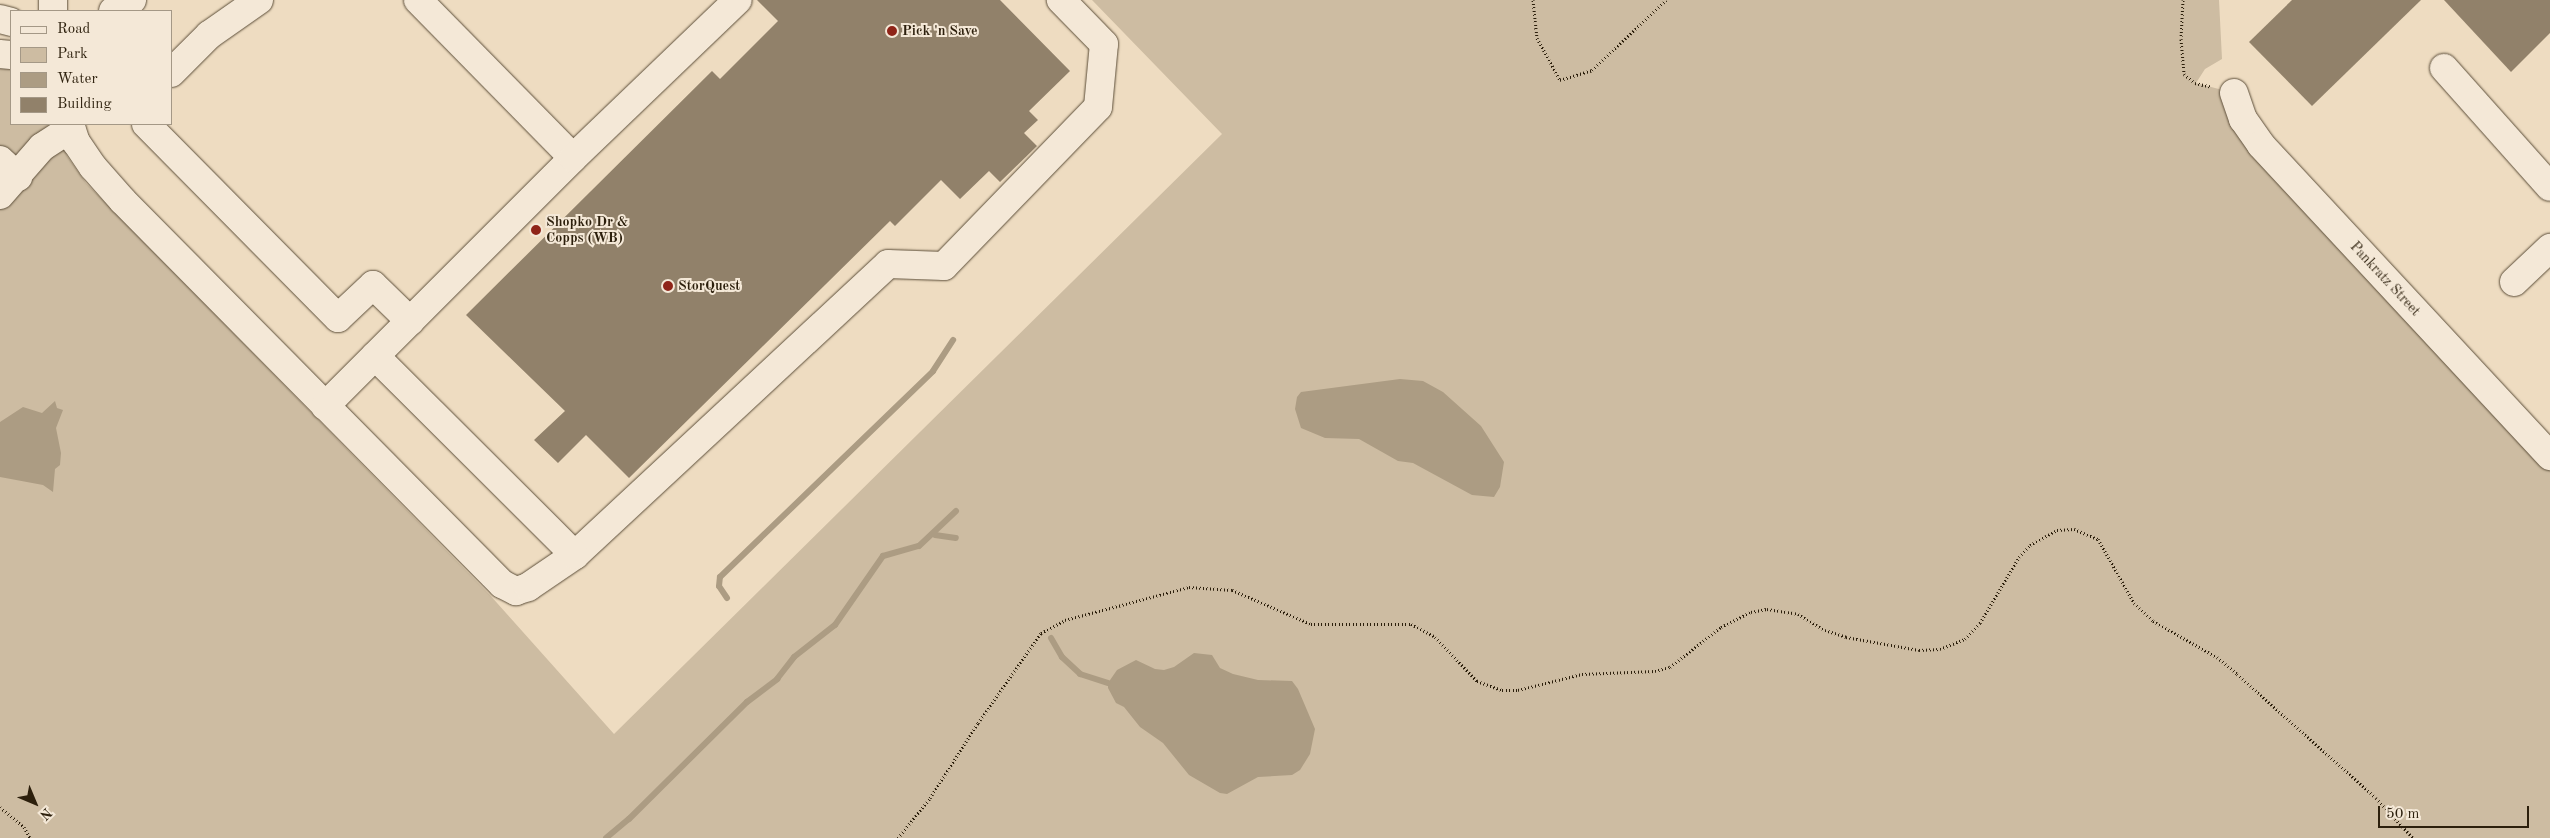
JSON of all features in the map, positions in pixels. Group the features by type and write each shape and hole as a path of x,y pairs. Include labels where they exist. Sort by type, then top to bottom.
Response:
{"street":[{"path":"115,10 132,0"},
{"path":"138,10 148,0"},
{"path":"172,72 209,35 259,0"},
{"path":"418,0 573,158"},
{"path":"6,177 71,126 76,142 93,167 123,201 502,584 516,591 528,587 575,555 888,264 944,266 1098,108 1104,44 1061,0"},
{"path":"325,406 573,158 734,1"},
{"path":"2444,68 2550,187"},
{"name":"Pankratz Street","path":"2234,93 2243,119 2261,145 2550,456"},
{"path":"147,125 338,318 373,285 410,320"},
{"path":"2514,282 2550,248"},
{"path":"375,356 575,555"}],"path":[{"path":"1533,0 1536,38 1560,80 1592,70 1666,0"},
{"path":"2183,0 2181,39 2184,74 2195,83 2234,93"},
{"path":"898,838 930,798 978,723 1041,633 1066,620 1189,587 1232,590 1311,624 1412,624 1435,637 1477,681 1502,690 1518,690 1589,673 1656,671 1670,667 1721,627 1751,612 1767,609 1798,614 1826,630 1846,637 1919,650 1940,649 1965,639 1980,623 2019,557 2030,545 2057,530 2074,529 2098,539 2130,596 2153,621 2216,657 2237,674 2376,798 2412,838"},
{"path":"0,807 24,827 30,838"}],"green space":[{"path":"1092,0 2219,0 2222,59 2205,69 2196,83 2234,93 2243,119 2550,456 2550,838 0,838 0,68 10,69 10,125 55,125 67,156 86,183 489,594 614,734 1222,134"}],"water":[{"path":"1400,379 1423,381 1443,392 1481,426 1504,462 1500,487 1494,497 1472,495 1413,463 1398,461 1359,439 1325,438 1301,428 1295,409 1297,397 1301,392"},
{"path":"55,401 57,408 63,410 56,428 61,453 60,465 55,469 53,492 43,485 0,477 0,422 23,407 42,413"},
{"path":"1194,653 1212,655 1220,668 1233,674 1258,680 1292,681 1298,689 1315,729 1310,754 1300,770 1292,775 1258,777 1227,794 1220,793 1189,775 1163,743 1140,727 1124,707 1116,703 1108,688 1108,683 1117,670 1136,660 1155,669 1164,670 1174,667"}],"building":[{"path":"757,0 1000,0 1070,71 1029,111 1038,120 1024,133 1037,146 1000,182 989,171 960,199 941,180 895,226 890,221 629,478 586,435 558,463 534,440 565,411 466,315 712,71 720,79 778,21"},
{"path":"2292,0 2421,0 2312,106 2249,42"},
{"path":"2444,0 2550,0 2550,33 2511,72"}],"waterway":[{"path":"727,598 719,586 720,577 933,371 953,340"},
{"path":"606,838 629,819 747,702 777,679 794,657 835,625 883,556 919,546 956,511"},
{"path":"935,535 956,538"},
{"path":"1051,638 1062,657 1080,674 1108,683"}],"place":[{"name":"Pick 'n Save","path":"892,31"},
{"name":"Shopko Dr & Copps (WB)","path":"536,230"},
{"name":"StorQuest","path":"668,286"}]}
